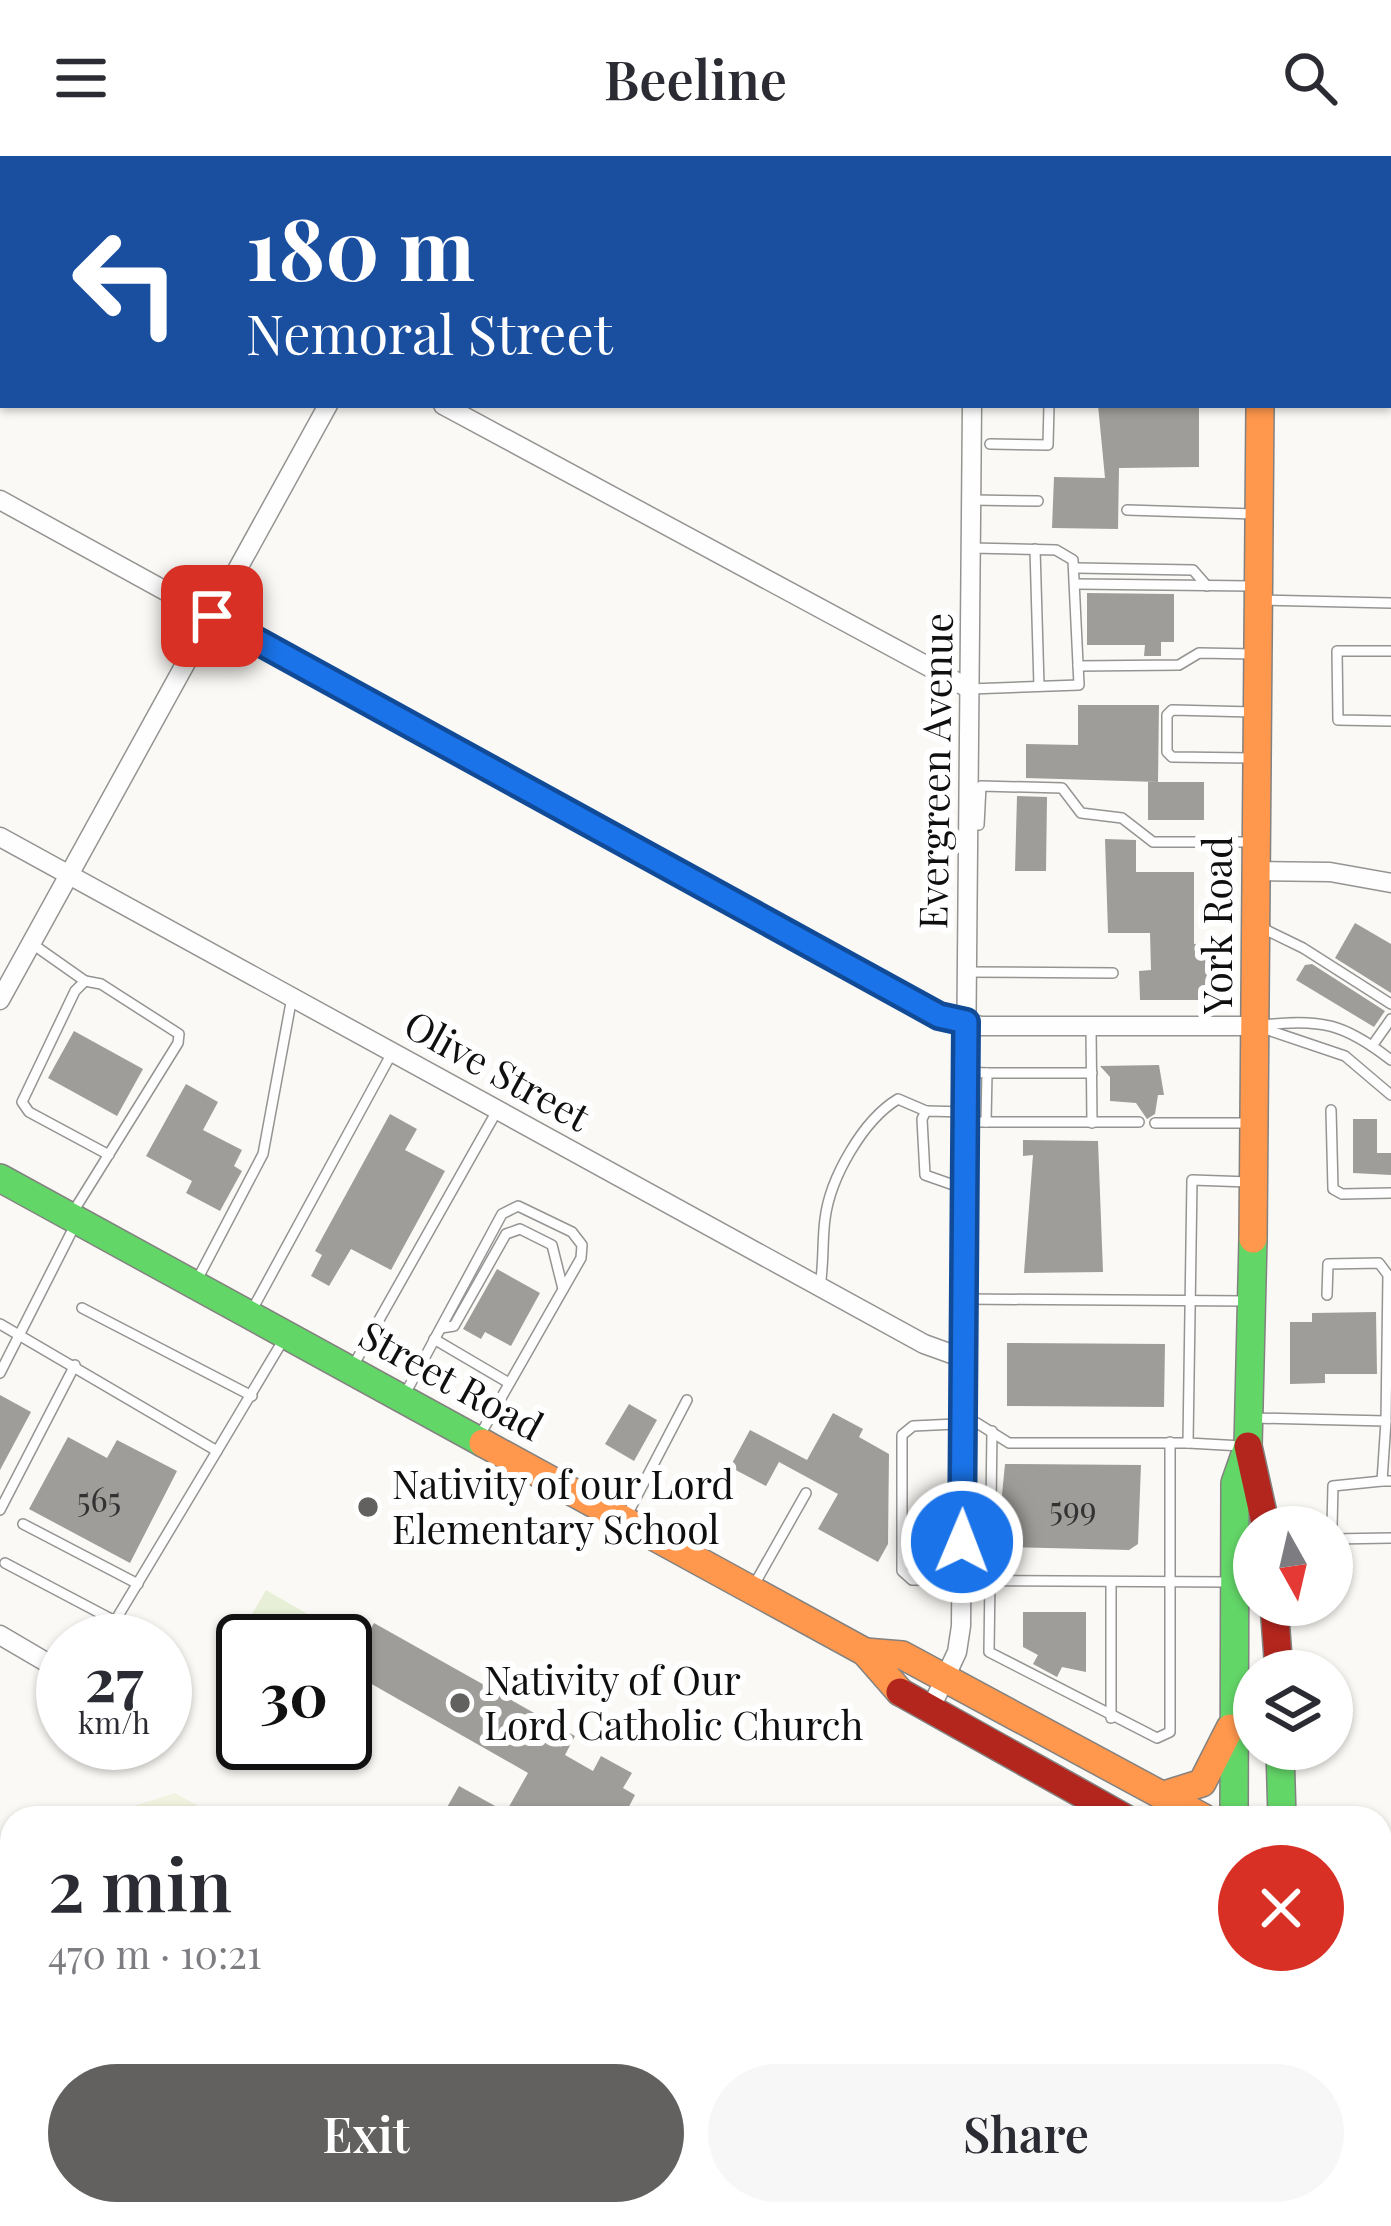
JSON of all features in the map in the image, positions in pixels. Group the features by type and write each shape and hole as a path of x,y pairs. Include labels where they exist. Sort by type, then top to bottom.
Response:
{"main road":[{"name":"York Road","path":"1235,1506 1235,1483 1248,1432 1253,1301 1260,408"},
{"name":"Street Road","path":"0,1178 865,1652 902,1655 1183,1806"},
{"name":"York Road","path":"1248,1432 1262,1506"},
{"name":"Street Road","path":"865,1652 882,1677 1104,1806"},
{"path":"1164,1795 1202,1783 1233,1717"},
{"name":"York Road","path":"1234,1770 1234,1806"},
{"path":"1281,1770 1282,1806"}],"street":[{"path":"0,1000 326,408"},
{"path":"449,408 970,689"},
{"name":"Evergreen Avenue","path":"932,1708 960,1639 972,408"},
{"path":"0,500 939,1016 966,1022 1091,1027 1257,1026"},
{"name":"Olive Street","path":"0,837 924,1344 963,1358"},
{"path":"1257,871 1330,872 1391,883"},
{"path":"0,1635 36,1656"}],"lane":[{"path":"990,444 1048,445 1048,408"},
{"path":"971,500 1038,501"},
{"path":"1126,510 1260,514"},
{"path":"970,689 1079,685 1076,568 1066,553 971,548"},
{"path":"1035,550 1039,686"},
{"path":"1076,568 1193,570 1207,586"},
{"path":"1076,584 1207,586 1391,603"},
{"path":"1391,651 1337,651 1338,720 1391,721"},
{"path":"1078,667 1179,665 1198,653 1259,654"},
{"path":"1258,712 1172,710 1167,715 1167,752 1172,757 1258,758"},
{"path":"968,826 979,825 981,786 1062,788 1081,813 1122,818 1153,842 1258,842"},
{"path":"1257,926 1304,948 1391,1004"},
{"path":"0,1373 74,1218 178,1034 101,984 85,982 31,943"},
{"path":"967,972 1113,973"},
{"path":"85,982 65,1010 22,1102 29,1112 109,1155"},
{"path":"194,1284 263,1154 292,996"},
{"path":"1257,1026 1311,1019 1372,1046 1391,1060"},
{"path":"1372,1046 1391,1019"},
{"path":"1257,1026 1345,1056 1391,1095"},
{"path":"1091,1027 1091,1123"},
{"path":"249,1314 393,1051"},
{"path":"966,1072 1092,1073"},
{"path":"986,1122 987,1073"},
{"path":"820,1286 825,1217 842,1167 881,1108 898,1099 926,1111 965,1112 969,1122 1139,1123"},
{"path":"351,1370 498,1109"},
{"path":"1331,1110 1333,1189 1342,1194 1391,1193"},
{"path":"926,1111 922,1119 925,1174 965,1189"},
{"path":"1155,1123 1256,1123"},
{"path":"1189,1443 1192,1180 1255,1182"},
{"path":"403,1399 509,1208 526,1209 579,1238 583,1252 478,1440"},
{"path":"440,1328 454,1326 506,1234 520,1229 552,1245 563,1289"},
{"path":"1327,1295 1328,1264 1378,1263 1388,1275 1387,1481 1333,1486 1333,1506"},
{"path":"964,1299 1253,1301"},
{"path":"82,1308 252,1396"},
{"path":"0,1324 217,1451"},
{"path":"5,1563 116,1621 286,1335"},
{"path":"434,1340 509,1383"},
{"path":"0,1510 75,1366"},
{"path":"624,1520 687,1400"},
{"path":"1233,1581 1168,1585 912,1580 902,1571 902,1435 913,1426 963,1424 992,1432 1009,1443 1189,1443 1248,1432 1386,1420"},
{"path":"992,1432 989,1652 1145,1737 1170,1732 1170,1442"},
{"path":"752,1589 806,1492"},
{"path":"23,1524 138,1584"},
{"path":"1353,1539 1391,1538"},
{"path":"1111,1584 1111,1718"}],"green space":[{"path":"266,1590 308,1614 252,1614"},
{"path":"175,1793 198,1806 136,1806"}],"building":[{"path":"1098,408 1199,408 1199,467 1119,468 1118,529 1052,528 1054,477 1105,478"},
{"path":"1087,593 1174,594 1174,642 1161,642 1161,656 1144,656 1145,645 1087,645"},
{"path":"1078,705 1159,705 1158,782 1026,778 1026,744 1078,745"},
{"path":"1148,782 1204,782 1204,820 1148,820"},
{"path":"1017,796 1047,797 1046,871 1015,871"},
{"path":"1105,839 1136,840 1136,872 1194,872 1194,944 1209,943 1210,1000 1140,1000 1139,971 1151,970 1150,933 1108,933"},
{"path":"1355,923 1391,944 1391,993 1335,958"},
{"path":"1312,964 1385,1011 1374,1027 1296,980 1305,965"},
{"path":"74,1031 143,1069 117,1116 48,1078"},
{"path":"1159,1065 1164,1095 1158,1095 1155,1114 1147,1119 1136,1103 1110,1101 1110,1077 1100,1066"},
{"path":"186,1084 218,1102 203,1130 242,1150 234,1166 242,1171 220,1211 186,1193 192,1181 146,1156"},
{"path":"390,1114 417,1129 405,1150 445,1171 391,1270 351,1249 329,1286 311,1276 322,1255 315,1251"},
{"path":"1353,1119 1377,1119 1377,1153 1391,1153 1391,1175 1353,1173"},
{"path":"1023,1140 1098,1141 1103,1272 1024,1273 1033,1155 1023,1156"},
{"path":"497,1269 540,1293 511,1346 485,1332 481,1339 463,1329"},
{"path":"1376,1312 1377,1374 1325,1374 1325,1383 1290,1384 1290,1322 1312,1322 1312,1313"},
{"path":"1007,1343 1165,1344 1164,1407 1007,1406"},
{"path":"0,1395 31,1412 0,1470"},
{"path":"629,1404 657,1420 634,1461 605,1444"},
{"path":"833,1413 863,1429 859,1437 889,1454 888,1544 878,1562 818,1529 838,1494 779,1462 766,1486 730,1467 750,1430 807,1460"},
{"path":"68,1437 107,1458 117,1440 177,1471 130,1563 29,1509"},
{"path":"1005,1464 1141,1465 1138,1544 1129,1550 1004,1547 1004,1515 1000,1515"},
{"path":"1023,1612 1086,1612 1086,1672 1062,1667 1057,1677 1033,1664 1038,1655 1023,1647"},
{"name":"Nativity of Our Lord Catholic Church","path":"374,1623 575,1736 565,1755 593,1771 601,1756 632,1773 623,1788 635,1795 629,1806 509,1806 528,1773 372,1684"},
{"name":"Nativity of Our Lord Catholic Church","path":"459,1786 495,1806 448,1806"}],"traffic: fast":[{"path":"0,1178 483,1443"},
{"path":"1234,1806 1235,1483 1248,1446 1253,1239"},
{"path":"1281,1770 1282,1806"}],"traffic: slow":[{"path":"1253,1239 1260,408"},
{"path":"483,1443 865,1652 900,1692"},
{"path":"865,1652 902,1655 1182,1806"},
{"path":"1164,1795 1202,1783 1230,1728"}],"traffic: jam":[{"path":"1248,1446 1261,1506"},
{"path":"1276,1626 1277,1650"},
{"path":"900,1692 1104,1806"}],"place":[{"name":"Nativity of our Lord Elementary School","path":"368,1507"},
{"name":"Nativity of Our Lord Catholic Church","path":"460,1703"}],"route":[{"path":"212,616 939,1016 966,1022 962,1542"}]}
